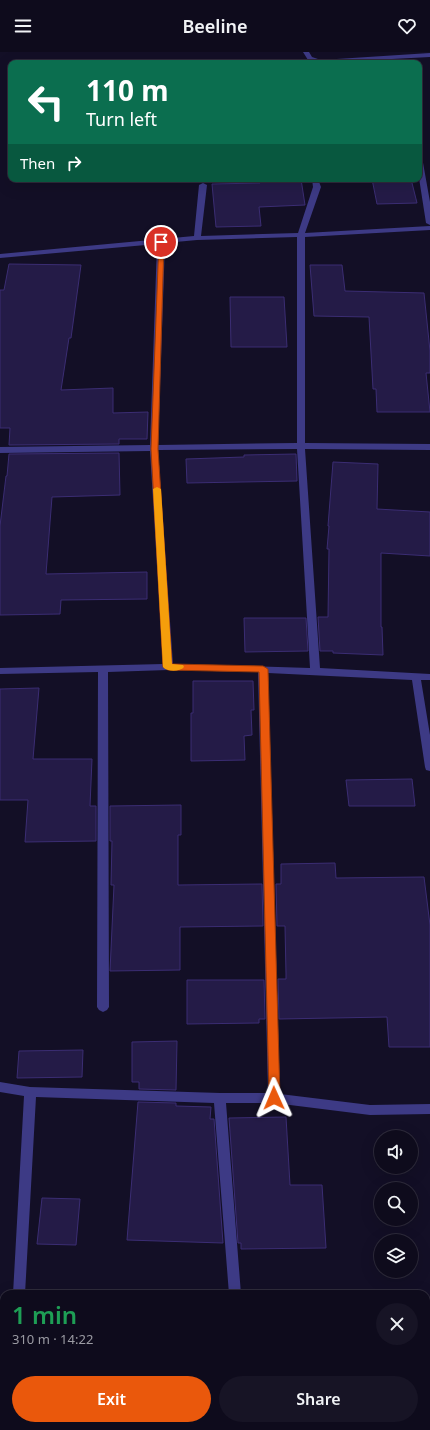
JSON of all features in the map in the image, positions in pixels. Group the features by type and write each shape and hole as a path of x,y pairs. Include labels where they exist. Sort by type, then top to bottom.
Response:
{"street":[{"path":"306,52 307,56 312,60"},
{"path":"352,60 430,55"},
{"path":"422,175 430,223"},
{"path":"315,672 301,446 301,235 317,187 316,182"},
{"path":"197,238 203,185"},
{"path":"0,256 197,238 301,235 430,228"},
{"path":"161,242 154,449 168,667"},
{"path":"0,450 301,446 430,447"},
{"path":"0,671 168,667 263,669 430,677"},
{"path":"103,668 103,1007"},
{"path":"263,669 274,1098"},
{"path":"416,676 430,766"},
{"path":"0,1087 30,1092 220,1098 274,1098 370,1110 430,1109"},
{"path":"18,1290 30,1092"},
{"path":"220,1098 235,1290"}],"building":[{"path":"301,182 305,205 259,207 261,226 216,227 212,184"},
{"path":"373,182 412,182 417,203 377,204"},
{"path":"9,264 81,265 71,338 69,338 61,390 113,388 113,413 148,412 147,439 119,439 119,444 9,445 10,428 0,428 0,290 4,290"},
{"path":"310,265 342,265 345,291 424,293 430,351 430,373 426,373 430,412 377,412 376,389 373,389 369,317 314,316"},
{"path":"230,297 284,297 287,347 231,347"},
{"path":"119,453 120,495 52,497 46,574 147,572 147,599 61,600 60,614 0,615 0,526 9,454"},
{"path":"296,454 297,481 187,483 186,459 244,457 244,455"},
{"path":"333,462 378,464 377,509 430,512 430,556 381,553 381,627 383,655 320,651 318,617 328,617 329,549 327,549"},
{"path":"244,618 306,618 308,651 245,652"},
{"path":"193,681 253,681 254,710 251,710 252,735 244,736 245,760 191,761"},
{"path":"39,688 33,759 92,759 90,806 96,806 96,841 25,842 28,800 0,800 0,689"},
{"path":"412,779 415,806 349,806 346,780"},
{"path":"181,805 181,835 178,835 178,885 262,884 263,926 180,927 180,970 110,971 114,885 111,885 112,841 110,841 110,806"},
{"path":"335,863 336,878 424,877 430,925 430,1047 389,1047 387,1017 279,1019 278,979 286,979 285,926 277,926 276,884 281,884 281,864"},
{"path":"187,980 264,980 265,1019 259,1019 259,1023 187,1024"},
{"path":"177,1041 176,1090 139,1089 139,1082 132,1082 132,1042"},
{"path":"83,1050 82,1077 17,1078 19,1051"},
{"path":"138,1102 176,1103 176,1106 211,1107 210,1119 214,1119 223,1243 127,1240"},
{"path":"286,1117 290,1185 322,1185 326,1248 241,1249 241,1243 238,1243 229,1118"},
{"path":"42,1198 80,1199 76,1245 37,1244"}],"slow traffic":[{"path":"157,489 168,667 180,667"}],"route":[{"path":"161,242 154,449 168,667 263,669 274,1098"}]}
